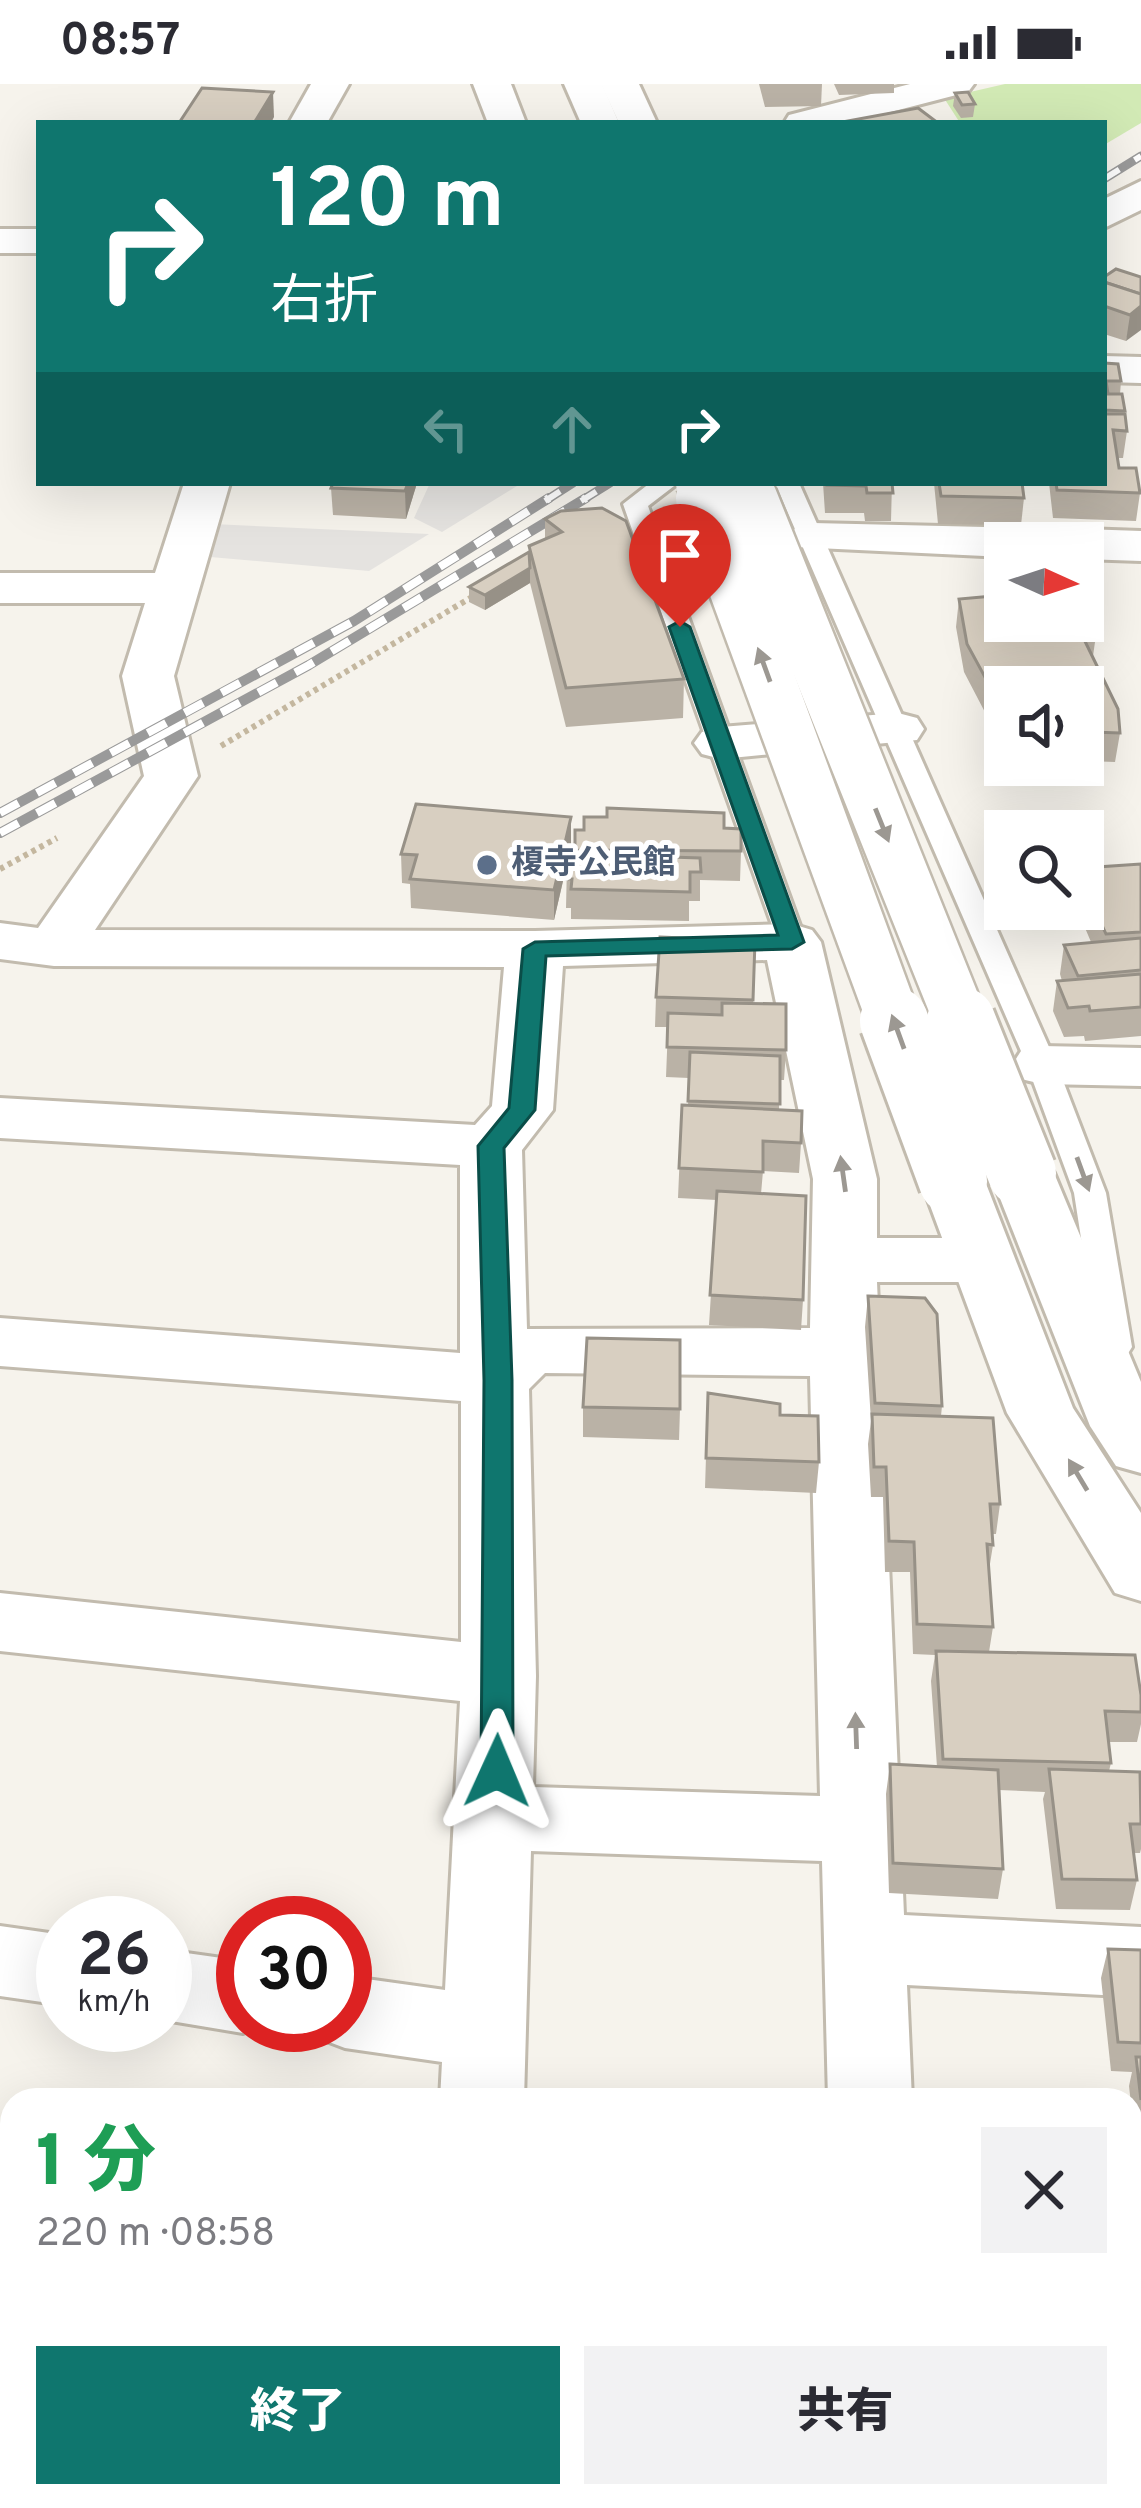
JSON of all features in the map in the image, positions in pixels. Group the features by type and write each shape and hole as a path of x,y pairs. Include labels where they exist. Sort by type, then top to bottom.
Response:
{"street":[{"path":"310,120 330,84"},
{"path":"492,84 506,120"},
{"path":"583,84 599,120"},
{"path":"620,84 637,120"},
{"path":"817,120 933,96"},
{"path":"1107,214 1141,193"},
{"path":"0,241 36,241"},
{"path":"1107,369 1141,370"},
{"path":"27,945 171,776 148,676 206,486"},
{"path":"698,486 980,1260 1041,1413 1141,1573"},
{"path":"745,486 1133,1437"},
{"path":"813,537 984,542"},
{"path":"1104,545 1140,548"},
{"path":"0,588 174,588"},
{"path":"722,743 898,729"},
{"path":"27,945 535,949 792,942 845,1179 843,1352 869,2088"},
{"path":"372,2022 484,2066 499,1676 491,1146 522,1110 535,949"},
{"path":"1042,1065 1141,1067"},
{"path":"0,1118 491,1146"},
{"path":"846,1260 980,1260"},
{"path":"0,1342 498,1380"},
{"path":"498,1380 518,1355 545,1348 843,1352"},
{"path":"0,1622 499,1676"},
{"path":"496,1818 859,1830"},
{"path":"863,1948 1141,1962"},
{"path":"0,1961 36,1966"}],"lane":[{"path":"662,486 635,504 792,942"},
{"path":"789,486 1042,1065 1090,1192 1133,1437"}],"path":[{"path":"0,869 171,776 477,593"}],"green space":[{"path":"1005,84 1141,84 1141,123 1107,143 1107,120 958,120 944,98"}],"shaded area":[{"path":"429,486 517,486 442,532 414,518"},
{"path":"212,524 429,534 369,571 199,556"}],"building":[{"path":"202,88 273,92 256,120 181,120"},
{"path":"968,92 975,104 962,105 955,93"},
{"path":"918,108 934,120 853,120"},
{"path":"1116,269 1141,277 1141,294 1107,283 1107,275"},
{"path":"1107,283 1141,294 1141,306 1130,315 1107,307"},
{"path":"1107,363 1118,364 1121,381 1107,381"},
{"path":"1107,388 1108,394 1122,394 1125,411 1107,410"},
{"path":"1107,414 1125,414 1127,431 1113,430 1119,468 1136,468 1140,493 1057,490 1056,486 1107,486"},
{"path":"332,486 407,486 405,491"},
{"path":"866,486 892,486 893,493 867,493"},
{"path":"939,486 1022,486 1024,498 941,496"},
{"path":"602,508 626,521 684,679 566,688 529,546 562,532 545,519 561,511"},
{"path":"529,552 530,568 485,595 469,587"},
{"path":"984,597 984,642 1085,642 1097,666 984,666 984,675 967,644 959,599"},
{"path":"1104,680 1118,709 1120,733 1104,732"},
{"path":"416,804 571,817 554,890 410,879 417,855 401,854"},
{"path":"607,808 724,813 724,828 741,829 741,851 575,850 575,830 584,830 584,817 607,817"},
{"path":"568,856 700,858 701,872 690,872 690,892 571,889 572,879 566,879"},
{"path":"1141,864 1141,932 1106,934 1104,867"},
{"path":"660,937 755,941 753,1000 656,997"},
{"path":"1141,938 1141,970 1078,976 1064,945"},
{"path":"1141,974 1141,1007 1068,1008 1057,981"},
{"path":"722,1003 786,1004 786,1050 667,1047 668,1013 722,1015"},
{"path":"690,1052 780,1056 780,1104 688,1101"},
{"path":"682,1105 802,1111 801,1143 763,1141 763,1172 679,1168"},
{"path":"717,1191 806,1196 803,1300 710,1295"},
{"path":"868,1296 925,1298 937,1314 942,1406 875,1403"},
{"path":"587,1338 680,1340 680,1409 583,1407"},
{"path":"708,1393 780,1404 780,1415 818,1416 819,1462 706,1458"},
{"path":"872,1414 993,1418 1000,1504 990,1504 993,1545 987,1544 993,1627 917,1624 914,1542 889,1541 886,1467 874,1467"},
{"path":"936,1651 1135,1655 1141,1712 1105,1711 1111,1763 943,1759"},
{"path":"890,1764 998,1770 1003,1869 893,1863"},
{"path":"1049,1769 1140,1772 1141,1824 1130,1824 1137,1880 1062,1879"},
{"path":"1108,1949 1141,1950 1141,2043 1118,2042"},
{"path":"1136,2057 1141,2057 1140,2088"}],"railway":[{"path":"1107,177 1141,156"},
{"path":"545,501 568,486"},
{"path":"581,501 605,486"},
{"path":"0,813 354,621 549,498"},
{"path":"0,833 309,665 586,498"}],"place":[{"name":"榎寺公民館","path":"487,865"}],"route":[{"path":"497,1771 498,1380 491,1146 522,1110 535,949 792,942 680,627"}]}
